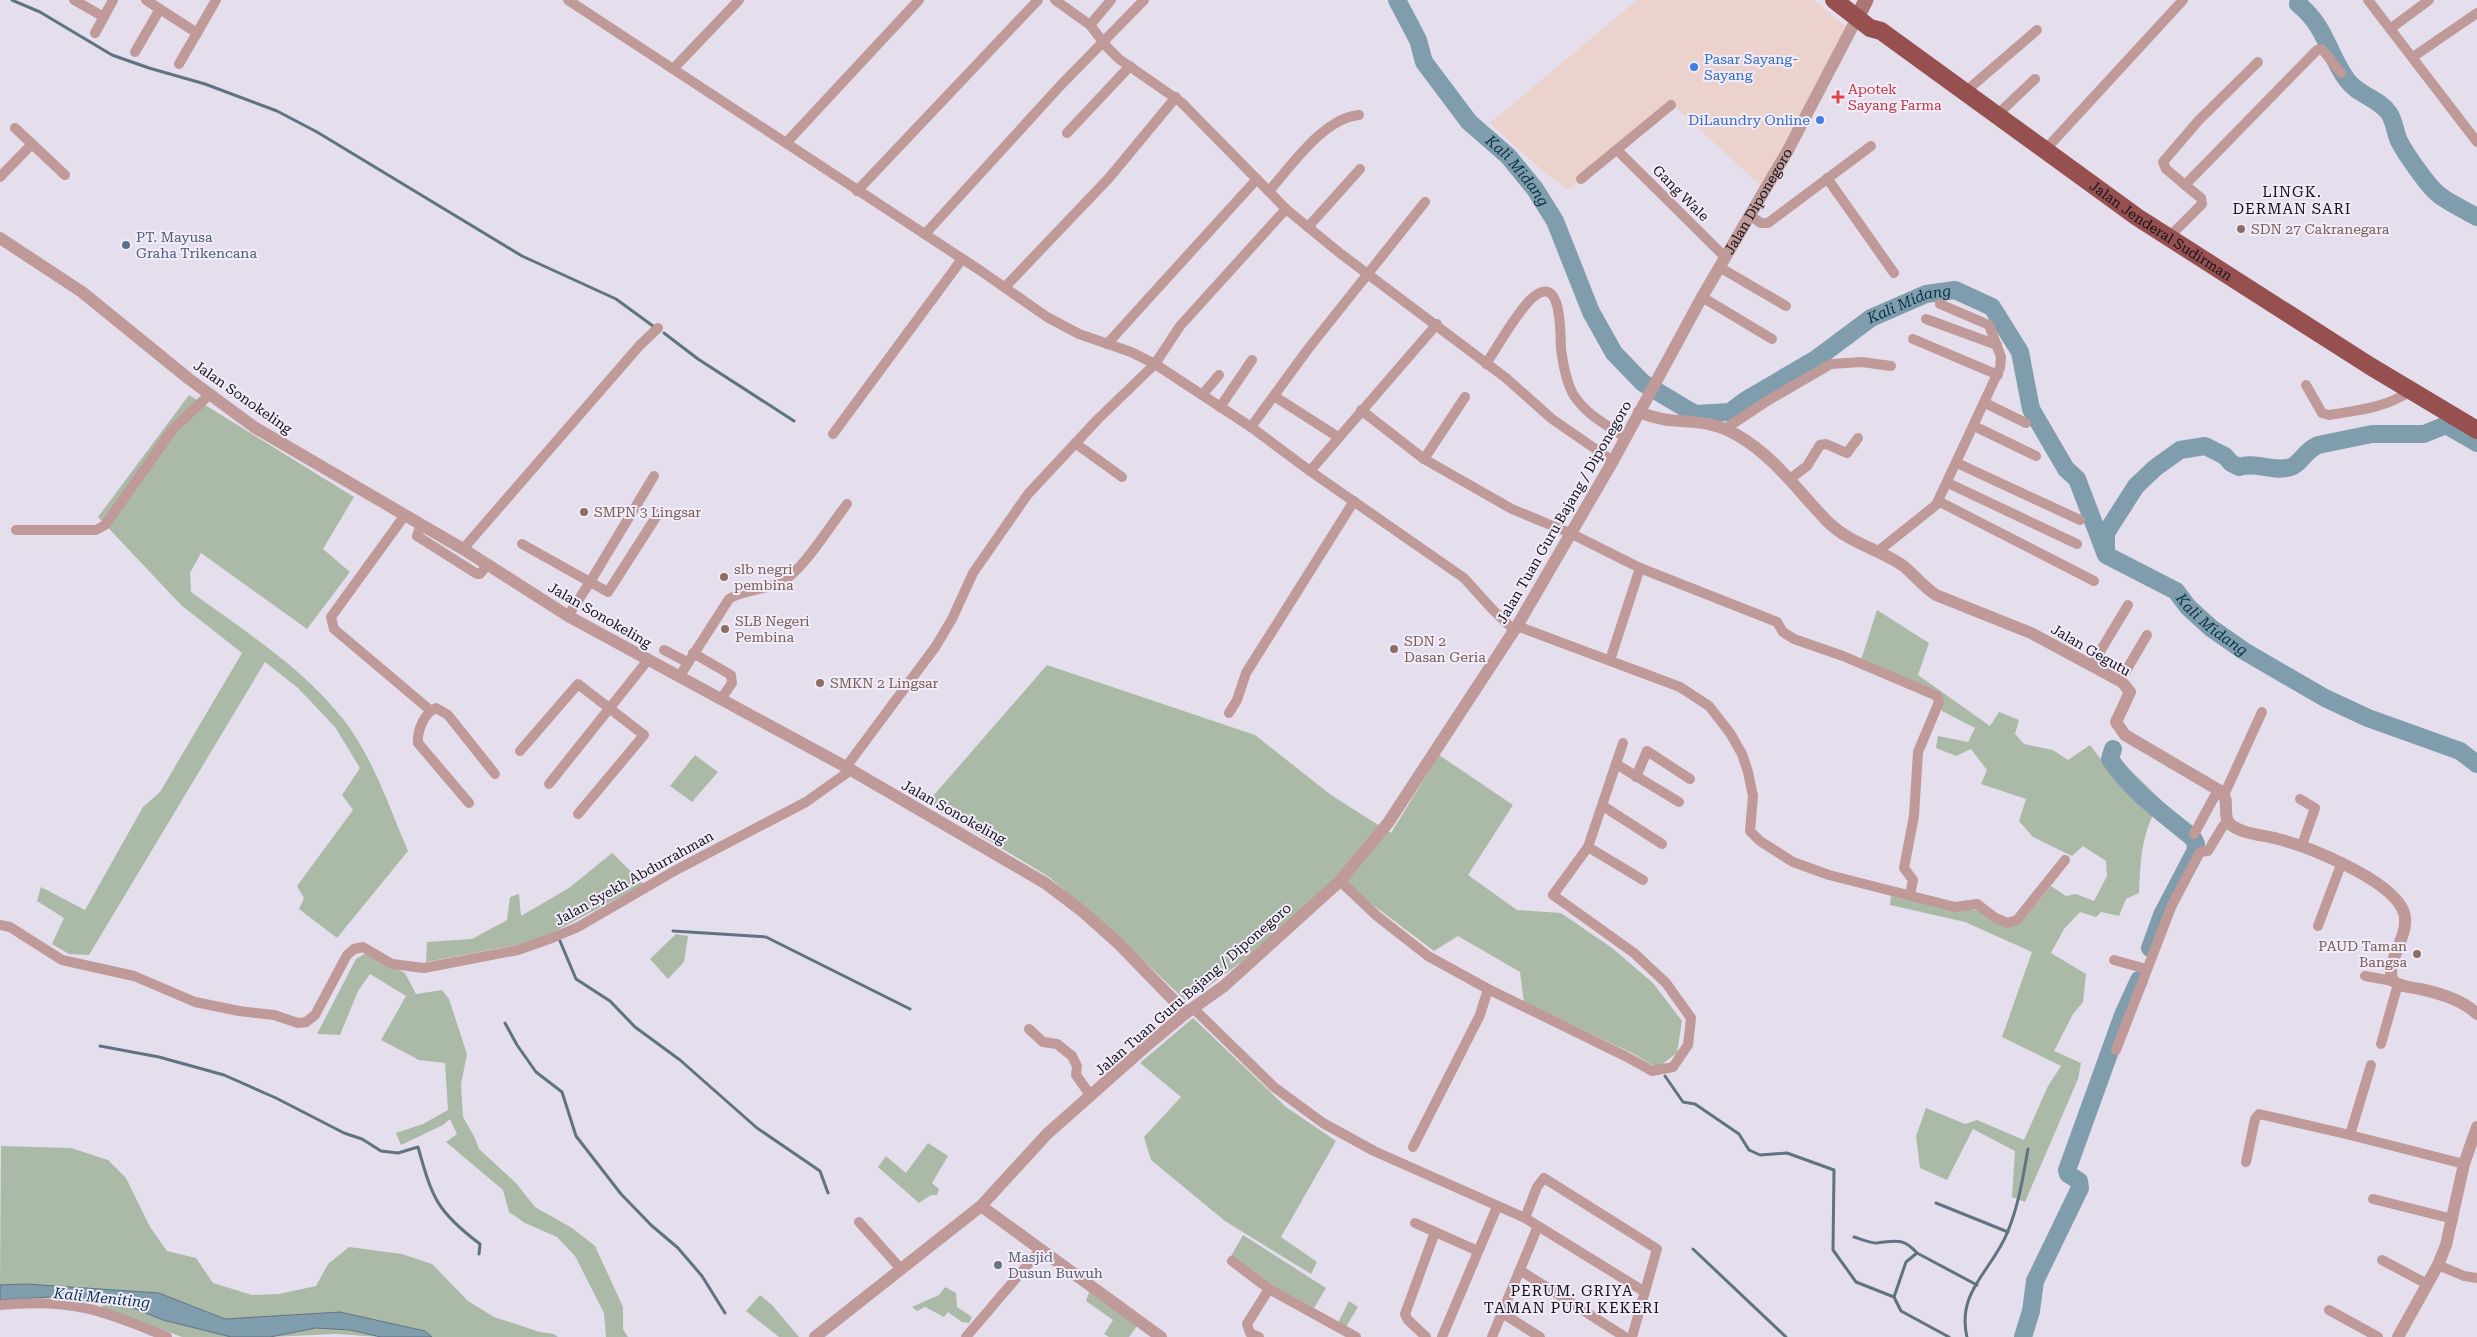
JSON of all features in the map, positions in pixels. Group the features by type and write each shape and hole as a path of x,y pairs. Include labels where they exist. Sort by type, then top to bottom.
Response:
{"highway":[{"name":"Jalan Jenderal Sudirman","path":"1834,0 1858,7 1870,28 1881,31 2168,238 2410,391 2477,430"}],"street":[{"path":"74,0 104,17"},
{"path":"95,33 113,0"},
{"path":"146,0 197,33"},
{"path":"179,64 216,0"},
{"path":"568,0 1048,317 1155,364 1251,427 1310,471 1464,578 1492,609 1516,628 1610,660 1680,687 1704,702 1720,718 1742,754 1753,796 1749,828 1760,841 1793,862 1859,884 1955,907 1977,904 2002,922 2011,922 2022,914 2065,860"},
{"path":"673,69 739,0"},
{"path":"786,143 919,0"},
{"path":"857,191 1038,0"},
{"path":"1055,0 1090,24 1119,58 1176,97 1286,209 1437,324 1552,419 1613,461"},
{"path":"1090,24 1111,0"},
{"path":"925,234 1103,41 1144,0"},
{"path":"2045,150 2183,0"},
{"path":"2368,0 2477,142"},
{"path":"2390,29 2429,0"},
{"name":"Jalan Diponegoro","path":"1646,398 1722,262 1787,152 1858,7"},
{"path":"135,52 160,9"},
{"path":"2413,57 2477,13"},
{"path":"1965,92 2037,30"},
{"path":"2185,185 2318,50 2322,49 2341,73"},
{"path":"2168,238 2202,204 2201,198 2166,169 2163,162 2199,120 2258,62"},
{"path":"1068,133 1130,66"},
{"path":"1997,115 2034,79"},
{"path":"1005,287 1109,178 1176,97"},
{"path":"1581,179 1670,106"},
{"path":"1269,191 1333,123 1350,116 1359,115"},
{"path":"15,128 65,174"},
{"path":"0,177 32,144"},
{"path":"1749,215 1761,223 1768,223 1870,146"},
{"name":"Gang Wale","path":"1617,150 1722,262 1786,306"},
{"path":"1308,227 1360,169"},
{"path":"1827,178 1894,273"},
{"path":"1107,344 1258,179"},
{"path":"1251,427 1425,202"},
{"path":"848,769 936,646 979,565 1028,494 1075,443 1155,364 1180,326 1286,209"},
{"name":"Jalan Sonokeling","path":"0,238 82,292 254,427 463,549 568,616 848,769 1045,883 1082,911 1190,1010"},
{"path":"833,434 962,259"},
{"path":"1486,364 1531,299 1543,293 1551,294 1556,301 1562,323 1561,349 1566,375 1574,394 1593,416 1626,438"},
{"path":"1702,297 1772,339"},
{"path":"1877,552 1908,529 1938,501 1998,375 2001,357 1989,325 1940,304"},
{"path":"1926,319 1997,345"},
{"path":"1310,471 1437,324"},
{"path":"463,549 640,345 658,328"},
{"path":"1913,340 1998,375"},
{"path":"1220,407 1252,360"},
{"path":"1726,429 1767,401 1831,364 1862,362 1891,366"},
{"path":"1202,395 1219,375"},
{"path":"2306,385 2322,413 2329,415 2383,406 2400,399 2410,391"},
{"path":"16,530 96,530 105,525 173,429 210,394"},
{"path":"1274,396 1338,437"},
{"path":"1424,459 1465,396"},
{"name":"Jalan Tuan Guru Bajang / Diponegoro","path":"816,1337 981,1206 1047,1134 1190,1010 1224,986 1340,881 1388,823 1516,628 1626,438 1646,398"},
{"path":"1985,403 2026,423"},
{"path":"1361,410 1424,459 1512,509 1570,534 1640,568 1774,621 1779,624 1783,632 1794,639 1843,656 1937,696 1939,702 1918,752 1914,816 1904,868 1913,880 1910,896"},
{"name":"Jalan Gegutu","path":"1639,412 1659,420 1707,422 1726,429 1751,444 1790,478 1827,521 1843,536 1902,566 1936,595 2001,620 2120,681 2130,692 2116,720 2119,730 2221,792"},
{"path":"1974,426 2036,456"},
{"path":"1790,478 1806,466 1820,445 1826,444 1847,454 1858,438"},
{"path":"1075,443 1122,477"},
{"path":"1957,463 2080,520"},
{"path":"568,616 654,476"},
{"path":"1948,483 2077,544"},
{"path":"1229,713 1237,700 1246,673 1354,501"},
{"path":"1938,501 2094,581"},
{"path":"679,676 729,599 737,594 765,589 791,576 847,504"},
{"path":"522,544 608,592 658,514"},
{"path":"405,515 331,617 334,629 430,710"},
{"path":"421,524 417,536 477,574 480,574 487,565"},
{"path":"1610,660 1640,568"},
{"path":"2092,665 2128,605"},
{"path":"2120,681 2147,635"},
{"path":"664,650 687,662"},
{"path":"693,652 731,675 732,683 721,699"},
{"path":"549,784 648,660"},
{"path":"520,751 578,684 644,735 578,814"},
{"path":"469,803 418,743 417,734 430,710 436,708 448,715 495,774"},
{"path":"2194,834 2221,792 2262,712"},
{"path":"1340,881 1377,916 1428,956 1488,990 1652,1071 1673,1067 1688,1045 1691,1018 1666,982 1634,953 1553,894 1588,847 1623,743"},
{"path":"1636,777 1647,751 1690,779"},
{"path":"1616,764 1679,802"},
{"name":"Jalan Syekh Abdurrahman","path":"0,925 10,927 62,960 134,976 201,1004 274,1015 290,1022 302,1022 315,1015 347,955 354,949 366,948 392,964 424,968 518,950 552,938 578,927 684,866 806,802 848,769"},
{"path":"2221,792 2228,822 2242,830 2302,845 2342,862 2390,894 2403,910 2405,929 2391,972 2396,983 2381,1044"},
{"path":"2300,800 2315,808 2302,845"},
{"path":"1603,806 1662,844"},
{"path":"2116,1050 2143,968 2172,905 2200,852 2208,851 2223,826 2228,822"},
{"path":"1588,847 1643,880"},
{"path":"2318,926 2342,862"},
{"path":"2114,960 2143,968"},
{"path":"2365,976 2438,994 2463,1004 2477,1014"},
{"path":"1413,1147 1480,1015 1488,990"},
{"path":"1190,1010 1274,1087 1323,1123 1374,1151 1496,1207 1525,1218 1645,1292"},
{"path":"1029,1029 1043,1042 1058,1044 1072,1056 1077,1066 1076,1075 1091,1096"},
{"path":"2350,1135 2371,1065"},
{"path":"2246,1162 2255,1118 2259,1114 2464,1164"},
{"path":"2398,1337 2438,1265 2452,1219 2464,1164 2477,1127"},
{"path":"1525,1218 1537,1186 1544,1178 1657,1249 1632,1337"},
{"path":"2373,1199 2452,1219"},
{"path":"981,1206 1161,1337"},
{"path":"1442,1337 1496,1207"},
{"path":"859,1222 901,1269"},
{"path":"1416,1223 1478,1251"},
{"path":"1492,1337 1521,1271 1538,1226"},
{"path":"1426,1337 1408,1320 1405,1314 1436,1232"},
{"path":"966,1337 1041,1249"},
{"path":"2382,1260 2427,1284"},
{"path":"1232,1261 1269,1289 1356,1337"},
{"path":"2438,1265 2464,1276 2477,1278"},
{"path":"1521,1271 1626,1337"},
{"path":"1259,1337 1250,1333 1247,1324 1269,1289"},
{"path":"0,1305 40,1302 73,1304 110,1314 167,1337"},
{"path":"2329,1310 2378,1337"},
{"path":"1502,1314 1540,1337"}],"shaded area":[{"name":"Pasar Sayang- Sayang","path":"1637,0 1814,0 1849,29 1763,188 1672,104 1568,190 1537,166 1490,123"}],"green space":[{"path":"189,395 354,497 323,549 350,572 307,629 201,553 190,573 191,592 291,666 327,700 343,719 372,766 408,851 337,938 299,909 304,898 297,886 353,810 342,795 360,768 335,727 298,688 265,662 89,955 69,954 52,944 64,918 37,901 41,887 85,910 143,807 160,792 242,653 181,605 98,517"},
{"path":"1877,610 1929,643 1918,675 1990,726 1999,712 2019,720 2015,734 2024,744 2053,750 2068,760 2090,745 2103,762 2122,762 2161,800 2149,823 2143,845 2139,893 2126,899 2119,916 2101,912 2096,917 2080,912 2064,929 2051,953 2086,974 2083,1002 2073,1014 2054,1051 2081,1063 2078,1079 2025,1202 2012,1197 2015,1151 1973,1129 1947,1180 1920,1168 1916,1136 1926,1108 1965,1124 1977,1120 2024,1140 2048,1086 2061,1066 2002,1037 2032,952 1965,922 1890,905 1891,896 1959,910 1979,910 2021,922 2051,886 2066,896 2076,894 2094,901 2107,876 2106,861 2083,846 2072,856 2033,837 2019,821 2026,799 1981,784 1987,770 1971,749 1956,756 1936,748 1938,736 1968,742 1975,728 1942,711 1939,694 1861,660"},
{"path":"1047,665 1255,735 1331,795 1391,833 1439,755 1513,805 1468,875 1517,910 1561,913 1612,948 1653,983 1682,1021 1677,1053 1657,1068 1632,1053 1524,1002 1520,972 1458,936 1434,951 1336,877 1251,955 1187,1002 1120,938 1049,877 927,803"},
{"path":"695,755 718,772 692,802 670,786"},
{"path":"612,853 644,884 552,933 527,943 426,962 427,942 472,939 507,920 510,897 519,894 521,916 569,888"},
{"path":"676,934 688,936 684,962 668,979 650,959"},
{"path":"366,953 405,973 416,994 442,990 449,999 467,1054 461,1084 463,1117 479,1149 516,1183 535,1207 572,1228 595,1246 623,1307 623,1329 628,1337 606,1337 604,1313 575,1256 557,1237 525,1223 509,1212 503,1190 446,1142 457,1134 450,1119 443,1125 401,1145 396,1133 423,1124 448,1110 445,1063 419,1060 381,1040 406,996 370,974 358,991 340,1035 317,1034 356,959"},
{"path":"1193,1018 1286,1107 1336,1141 1281,1237 1317,1262 1311,1274 1225,1221 1151,1160 1144,1137 1181,1097 1140,1063"},
{"path":"928,1143 948,1156 932,1183 939,1189 937,1195 931,1195 919,1203 878,1167 886,1156 906,1173"},
{"path":"1,1146 71,1148 108,1160 126,1178 150,1227 167,1251 196,1258 213,1283 252,1295 279,1294 316,1286 328,1264 349,1247 402,1254 432,1264 468,1301 494,1317 540,1332 554,1334 558,1337 432,1337 425,1331 340,1312 225,1319 159,1293 26,1284 0,1285"},
{"path":"1243,1235 1326,1288 1314,1308 1272,1285 1231,1256"},
{"path":"945,1287 956,1293 957,1307 972,1317 969,1323 962,1322 948,1312 944,1317 925,1307 917,1311 912,1307 939,1295"},
{"path":"1090,1290 1137,1326 1129,1337 1109,1337 1104,1334 1113,1320 1086,1301"},
{"path":"760,1295 772,1305 799,1337 779,1337 746,1311"},
{"path":"1349,1301 1358,1307 1346,1327 1338,1323"},
{"path":"103,1303 131,1307 163,1320 231,1337 182,1337 102,1308"},
{"path":"316,1328 350,1330 381,1337 336,1334 270,1337"}],"water":[{"name":"Kali Meniting","path":"26,1284 159,1293 225,1319 340,1312 425,1331 432,1337 381,1337 350,1330 316,1328 270,1337 231,1337 163,1320 131,1307 51,1297 0,1300 0,1285"}],"waterway":[{"path":"12,0 40,12 112,55 205,84 277,111 317,132 522,256 616,299 653,326"},
{"name":"Kali Midang","path":"1397,0 1418,40 1424,62 1469,122 1508,156 1535,189 1555,221 1591,312 1614,353 1643,383 1695,414 1730,412 1746,400 1816,359 1871,318 1926,294 1955,290 1992,307 2020,352 2031,409 2066,469 2077,479 2106,555 2176,591 2188,607 2211,628 2244,651 2325,698 2368,718 2460,751 2477,764"},
{"path":"2299,0 2298,4 2321,31 2347,80 2389,113 2402,146 2429,184 2442,197 2477,217"},
{"path":"664,333 698,359 794,421"},
{"path":"2106,550 2106,533 2136,486 2155,468 2180,450 2205,446 2225,456 2231,463 2239,467 2252,465 2278,469 2291,467 2318,445 2372,434 2424,434 2446,425 2477,443"},
{"path":"2113,749 2110,759 2128,782 2193,838 2196,844 2195,852 2162,915 2150,948"},
{"path":"673,931 766,937 910,1009"},
{"path":"560,941 576,979 610,1001 635,1027 680,1060 757,1128 820,1171 828,1193"},
{"path":"2023,1337 2031,1311 2035,1281 2080,1188 2079,1181 2068,1174 2067,1170 2123,1015 2139,980"},
{"path":"505,1023 517,1045 536,1072 562,1092 576,1136 621,1194 651,1225 678,1248 702,1276 725,1313"},
{"path":"100,1046 159,1057 224,1075 276,1098 344,1133 362,1139 381,1151 398,1153 418,1147 427,1179 438,1202 454,1222 480,1244 479,1254"},
{"path":"1665,1076 1683,1102 1695,1104 1739,1134 1749,1150 1760,1155 1787,1153 1834,1170 1833,1250 1856,1282 1894,1297"},
{"path":"1967,1337 1965,1321 1971,1294 1994,1258 2012,1221 2018,1201 2028,1149"},
{"path":"1936,1203 2008,1232"},
{"path":"1854,1237 1874,1243 1903,1242 1917,1253 1977,1285"},
{"path":"1693,1249 1786,1337"},
{"path":"1917,1253 1906,1262 1894,1297 1901,1311 1949,1337"}],"place":[{"name":"Pasar Sayang- Sayang","path":"1694,67"},
{"name":"Apotek Sayang Farma","path":"1838,97"},
{"name":"DiLaundry Online","path":"1820,120"},
{"name":"SDN 27 Cakranegara","path":"2241,229"},
{"name":"PT. Mayusa Graha Trikencana","path":"126,245"},
{"name":"SMPN 3 Lingsar","path":"584,512"},
{"name":"slb negri pembina","path":"724,577"},
{"name":"SLB Negeri Pembina","path":"725,629"},
{"name":"SDN 2 Dasan Geria","path":"1394,649"},
{"name":"SMKN 2 Lingsar","path":"820,683"},
{"name":"PAUD Taman Bangsa","path":"2417,954"},
{"name":"Masjid Dusun Buwuh","path":"998,1265"}],"district":[{"name":"LINGK. DERMAN SARI","path":"2292,200"},
{"name":"PERUM. GRIYA TAMAN PURI KEKERI","path":"1572,1300"}]}
